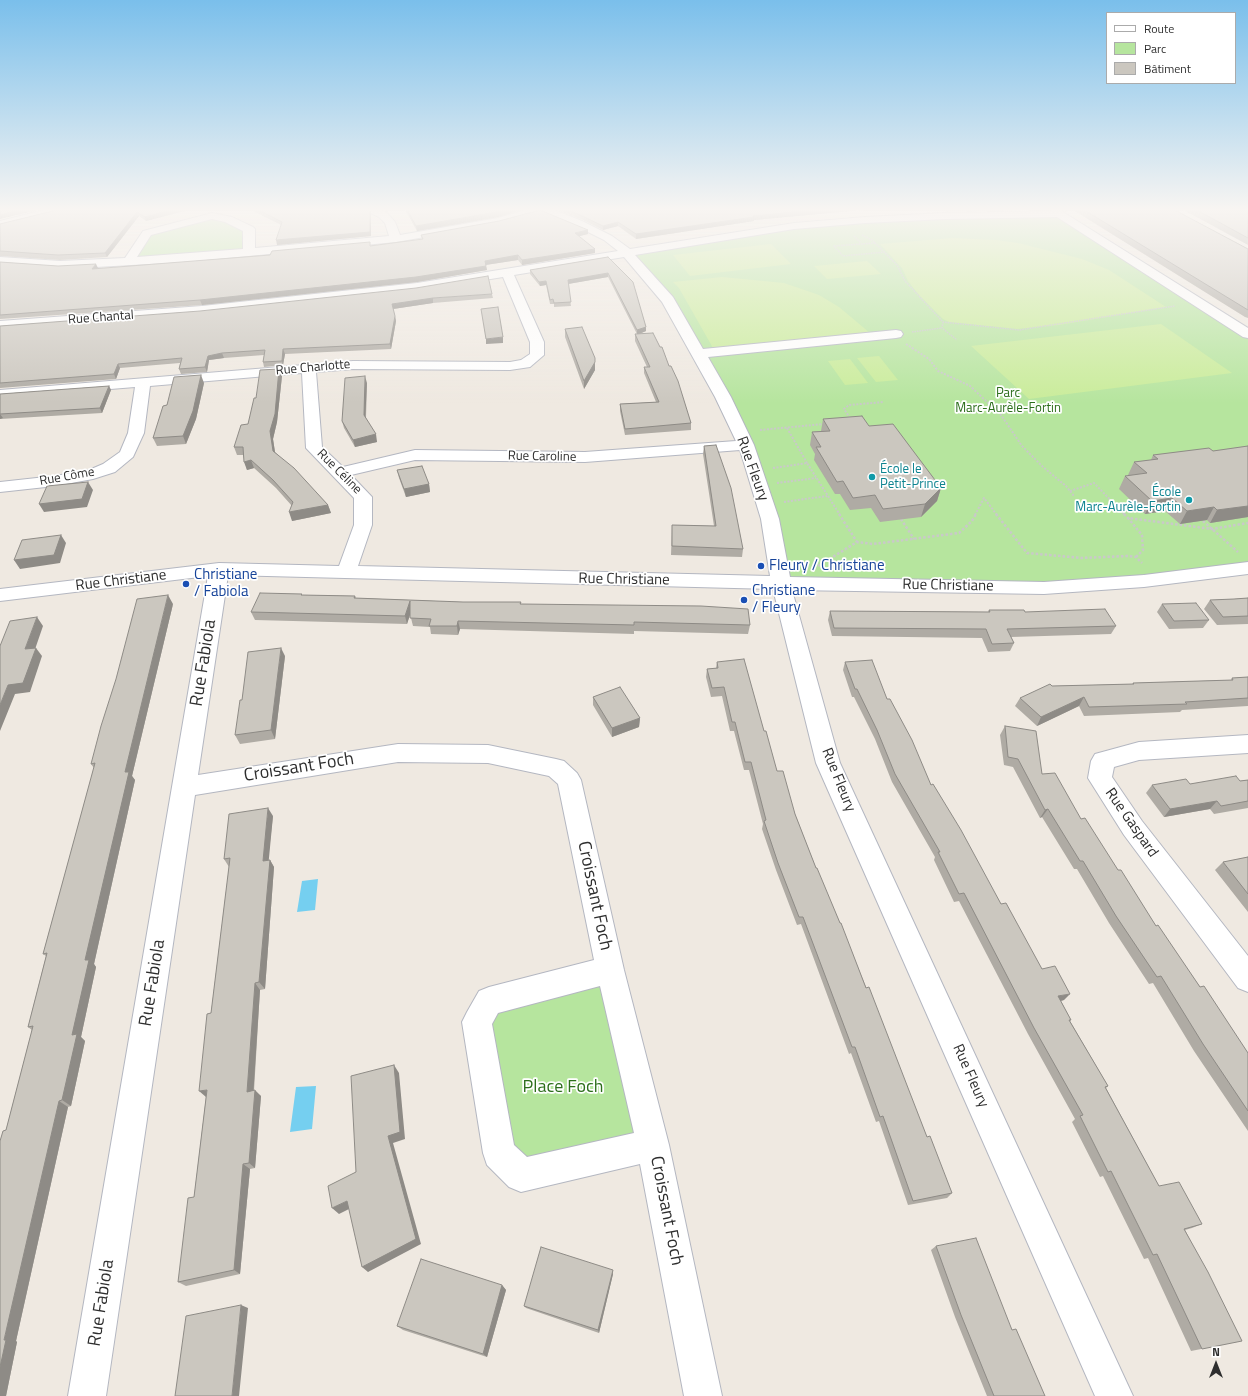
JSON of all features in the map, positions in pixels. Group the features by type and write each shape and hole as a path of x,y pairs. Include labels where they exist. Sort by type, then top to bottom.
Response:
{"street":[{"name":"Rue Chantal","path":"0,325 202,310 417,288 513,273"},
{"name":"Rue Fleury","path":"645,273 668,300 723,397 743,439 770,519 781,583 828,763 1114,1396"},
{"path":"1153,273 1248,334"},
{"name":"Rue Charlotte","path":"0,394 353,365 510,366 525,364 537,355 537,342 508,274"},
{"path":"699,354 896,334"},
{"name":"Rue Céline","path":"309,369 314,448 363,497 363,525 346,573"},
{"name":"Rue Côme","path":"0,487 55,481 93,474 109,468 127,454 136,433 143,382"},
{"name":"Rue Caroline","path":"340,473 415,455 585,457 743,439"},
{"name":"Rue Christiane","path":"0,595 219,569 1044,588 1144,581 1245,562"},
{"name":"Rue Fabiola","path":"87,1396 219,569"},
{"name":"Rue Gaspard","path":"1248,744 1139,751 1103,760 1100,778 1133,828 1248,978"},
{"name":"Croissant Foch","path":"184,787 398,753 488,754 556,768 569,780 610,970 653,1144 703,1396"},
{"path":"610,970 489,1001 477,1022 499,1153 521,1175 653,1144"}],"path":[{"path":"901,273 905,281 914,292 943,322 1019,330 1198,302"},
{"path":"942,328 943,322"},
{"path":"896,334 942,328 957,340"},
{"path":"896,334 911,348 930,359 938,371 970,386 1001,415 1022,446 1043,467 1066,486 1074,496"},
{"path":"852,421 844,409 849,406 884,402"},
{"path":"743,439 787,428 830,423"},
{"path":"787,428 827,496 857,542"},
{"path":"754,470 807,463"},
{"path":"759,485 816,478"},
{"path":"781,583 808,572 857,542 873,544 959,533 972,521 984,498 1027,553 1082,558 1136,557 1143,550 1142,535 1128,518 1094,483 1070,491"},
{"path":"765,504 827,496"},
{"path":"1128,518 1212,528 1248,523"},
{"path":"901,519 914,539"},
{"path":"1203,521 1212,528 1245,562"},
{"path":"1136,557 1145,567"}],"green space":[{"name":"Parc Marc-Aurèle-Fortin","path":"645,273 1152,273 1248,334 1248,568 1044,588 781,583 746,445 668,300"},
{"path":"688,273 714,273 690,276"},
{"path":"821,273 881,274 827,279"},
{"path":"904,273 1114,273 1166,307 1059,325 1017,329 949,322 943,319 919,295 908,281"},
{"path":"722,277 784,283 819,295 839,307 870,333 713,348 679,288 673,282"},
{"path":"1161,324 1232,373 1029,399 971,346"},
{"path":"879,356 898,380 876,382 857,358"},
{"path":"850,359 868,383 845,385 828,361"},
{"name":"Place Foch","path":"610,970 653,1145 521,1175 499,1153 489,1001"}],"water":[{"path":"318,879 315,910 297,912 302,881"},
{"path":"316,1086 312,1129 290,1132 296,1087"}],"building":[{"path":"0,273 441,273 200,300 0,315"},
{"path":"532,273 607,273 568,280 571,302 554,303 553,299 550,300 546,281 539,282"},
{"path":"608,273 624,273 633,282 646,327 637,330"},
{"path":"1188,273 1248,273 1248,310"},
{"path":"488,276 492,294 433,298 392,304 395,316 390,344 283,349 282,361 263,362 265,350 222,353 208,356 205,367 179,369 182,358 118,364 114,374 0,383 0,326 200,311 416,288"},
{"path":"498,307 503,337 486,339 481,309"},
{"path":"582,327 595,358 595,362 584,381 565,329"},
{"path":"653,333 660,347 662,347 669,366 671,366 678,381 691,423 625,429 620,404 659,402 644,367 650,367 635,334"},
{"path":"279,369 275,414 270,431 273,451 294,468 328,505 289,512 293,502 273,480 251,460 244,462 243,447 234,447 241,425 248,424 254,398 256,398 260,370"},
{"path":"201,375 193,411 183,436 153,438 163,406 167,405 174,377"},
{"path":"365,376 364,415 376,434 353,440 342,421 345,378"},
{"path":"109,386 100,408 0,414 0,394"},
{"name":"École le Petit-Prince","path":"862,416 869,426 893,424 941,488 925,504 883,509 875,495 853,498 843,481 837,482 816,447 821,447 812,432 830,431 823,419"},
{"path":"716,445 731,488 743,549 672,546 672,525 716,526 704,446"},
{"name":"École Marc-Aurèle-Fortin","path":"1248,446 1248,506 1217,510 1214,507 1187,511 1172,498 1152,501 1125,476 1147,473 1134,462 1158,459 1153,455 1209,448 1213,451"},
{"path":"422,466 429,484 404,489 397,470"},
{"path":"88,482 82,499 39,504 47,486"},
{"path":"61,535 54,555 14,560 22,540"},
{"path":"260,593 355,596 354,598 463,602 521,602 520,604 701,606 748,609 750,625 634,622 634,625 458,621 457,626 429,626 431,619 410,618 410,601 405,616 251,612"},
{"path":"168,595 125,772 129,772 85,960 89,960 72,1035 77,1034 62,1100 59,1101 4,1340 6,1340 0,1367 0,1141 3,1131 6,1130 33,1026 28,1027 47,953 43,954 95,763 91,764 116,679 137,599"},
{"path":"1248,598 1248,616 1223,617 1210,600 1234,599"},
{"path":"1196,603 1209,620 1174,621 1162,604"},
{"path":"1105,609 1116,626 1007,629 1014,643 992,644 986,629 834,628 830,611 990,612 989,610 1024,610 1025,612"},
{"path":"37,617 25,649 36,648 23,683 8,685 0,705 0,646 10,621"},
{"path":"281,648 271,730 235,735 240,700 242,700 248,652"},
{"path":"744,659 777,771 783,771 795,814 816,868 841,923 866,988 869,987 927,1137 930,1136 952,1193 913,1201 883,1116 880,1117 855,1047 852,1047 803,917 799,917 778,863 764,821 766,820 751,762 745,762 735,722 732,722 724,687 712,688 707,669 718,668 717,662"},
{"path":"872,660 887,699 890,699 912,740 931,785 933,784 961,830 1001,904 1006,903 1042,969 1055,966 1070,994 1058,996 1071,1020 1069,1020 1108,1086 1105,1087 1159,1186 1179,1182 1202,1224 1184,1229 1208,1272 1242,1341 1202,1349 1157,1254 1153,1255 1111,1171 1108,1172 1080,1116 1083,1115 1034,1028 964,893 959,894 938,852 940,852 895,774 877,730 857,689 855,689 845,662"},
{"path":"1248,677 1248,698 1185,702 1187,704 1089,707 1084,697 1041,717 1020,698 1050,684 1052,686 1134,684 1133,683 1233,680 1232,678"},
{"path":"620,687 640,718 612,728 593,697"},
{"path":"1005,726 1036,731 1042,774 1055,773 1081,819 1085,818 1118,870 1121,870 1156,926 1158,925 1200,987 1204,986 1248,1053 1248,1111 1203,1044 1161,976 1157,977 1116,916 1083,861 1080,861 1048,809 1045,810 1018,759 1008,757"},
{"path":"1236,776 1240,781 1248,780 1248,801 1221,806 1217,801 1170,809 1152,785 1186,779 1190,784"},
{"path":"268,808 263,861 270,860 259,982 255,983 247,1092 255,1090 249,1163 243,1164 234,1270 178,1282 188,1198 194,1197 207,1090 199,1091 207,1014 211,1013 230,858 224,859 229,814"},
{"path":"1248,857 1248,894 1223,862"},
{"path":"394,1065 400,1132 388,1136 416,1239 362,1267 347,1201 332,1208 328,1186 356,1172 351,1076"},
{"path":"976,1238 1012,1330 1016,1329 1045,1396 994,1396 961,1315 936,1246"},
{"path":"541,1247 613,1270 598,1330 524,1306"},
{"path":"421,1259 502,1285 483,1354 397,1326"},
{"path":"241,1305 232,1396 175,1396 186,1316"}],"place":[{"name":"École le Petit-Prince","path":"872,477"},
{"name":"École Marc-Aurèle-Fortin","path":"1189,500"},
{"name":"Fleury / Christiane","path":"761,566"},
{"name":"Christiane / Fabiola","path":"186,584"},
{"name":"Christiane / Fleury","path":"744,600"}]}
